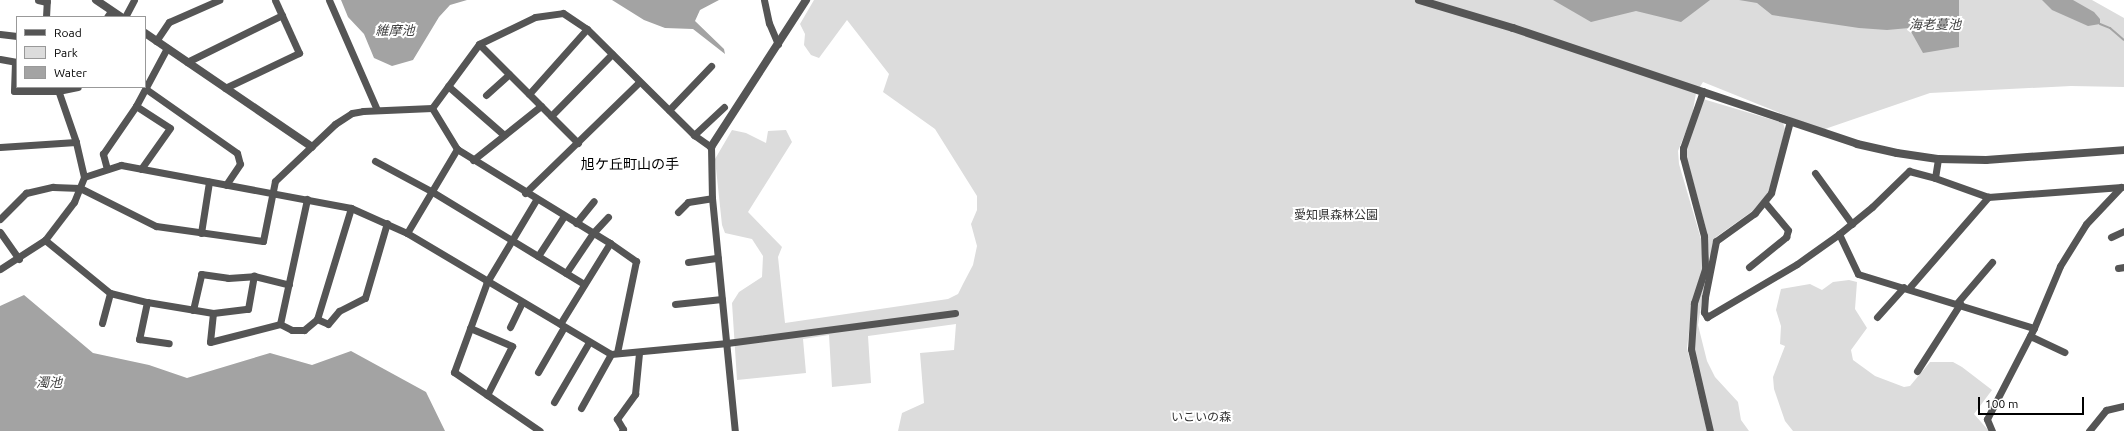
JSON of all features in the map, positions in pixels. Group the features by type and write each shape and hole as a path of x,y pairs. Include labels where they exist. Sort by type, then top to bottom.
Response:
{"street":[{"path":"38,0 47,1 46,16"},
{"path":"96,0 109,14"},
{"path":"126,16 134,0"},
{"path":"156,41 169,22 219,0"},
{"path":"225,88 299,53 275,0"},
{"path":"328,0 377,110"},
{"path":"764,0 769,23 778,44"},
{"path":"735,431 712,198 711,147 806,0"},
{"path":"1419,0 1513,28 1857,144 1938,159 1986,160 2124,150"},
{"path":"432,108 479,44 536,17 552,13 563,13 587,28 639,82 694,135 711,147"},
{"path":"187,62 282,14"},
{"path":"529,94 587,28"},
{"path":"0,34 16,36"},
{"path":"146,34 312,147"},
{"path":"479,44 578,143"},
{"path":"107,169 103,154 146,90 167,48"},
{"path":"551,116 612,54"},
{"path":"0,60 16,62 14,91 68,88"},
{"path":"669,110 710,66"},
{"path":"486,95 509,74"},
{"path":"525,193 639,82"},
{"path":"448,86 504,136"},
{"path":"0,269 45,240 74,202 84,177 76,142 57,89"},
{"path":"146,90 237,153 240,164 226,185"},
{"path":"1703,91 1683,148 1682,157 1704,236 1707,269 1704,312 1707,317 1797,264 1839,234 1852,224 1909,171 1935,178 1988,198 2123,187"},
{"path":"136,106 170,128 141,169"},
{"path":"473,160 541,106"},
{"path":"694,135 724,107"},
{"path":"0,219 26,193 53,187 80,188 156,226 263,241 275,181 335,124 352,113 377,110 432,108"},
{"path":"432,108 456,149 536,200 610,243 636,261 614,354 582,408"},
{"path":"1710,431 1690,349 1694,303 1719,238 1755,213 1765,203 1771,193 1790,121"},
{"path":"0,147 76,142"},
{"path":"407,233 456,149"},
{"path":"1935,178 1938,159"},
{"path":"375,161 431,191 584,284"},
{"path":"84,177 121,165 352,208 407,233 487,282 590,342 614,354 639,353 727,343 955,313"},
{"path":"1815,173 1852,224"},
{"path":"201,233 209,182"},
{"path":"1992,431 1987,419 2034,328 2060,266 2086,224 2123,187"},
{"path":"678,212 688,202 712,198"},
{"path":"1877,317 1907,287 1988,198"},
{"path":"280,324 307,199"},
{"path":"536,200 510,240 487,282 454,372 540,431"},
{"path":"576,223 594,201"},
{"path":"1749,267 1786,237 1788,230 1765,203"},
{"path":"213,313 210,342 280,324 292,330 304,330 317,319 352,208"},
{"path":"538,256 564,216"},
{"path":"566,273 593,233 608,217"},
{"path":"317,319 328,324 339,311 365,298 387,223"},
{"path":"2111,237 2124,231"},
{"path":"0,232 19,258"},
{"path":"1839,234 1858,274 1907,287 2034,328"},
{"path":"45,240 110,293 147,302 213,313 248,309 254,276"},
{"path":"538,372 584,284 610,243"},
{"path":"688,262 718,258"},
{"path":"1916,371 1958,303 1992,262"},
{"path":"194,310 201,274 228,278 254,276 289,285"},
{"path":"102,323 110,293"},
{"path":"675,304 722,299"},
{"path":"147,302 139,340 169,343"},
{"path":"510,327 522,302"},
{"path":"470,328 512,346 487,395"},
{"path":"2030,336 2065,352"},
{"path":"554,402 590,342"},
{"path":"622,431 623,429 617,419 635,394 639,353"},
{"path":"2089,431 2106,410 2124,406"}],"green space":[{"name":"愛知県森林公園","path":"814,0 2092,0 2124,18 2124,87 2071,86 1930,93 1822,130 1703,82 1696,93 1692,116 1678,151 1679,164 1701,239 1703,269 1693,300 1687,348 1707,431 898,431 902,413 924,403 920,353 954,350 956,324 868,336 871,383 832,387 829,335 803,339 806,373 737,380 732,303 739,292 762,277 763,256 752,239 725,233 722,225 715,159 732,130 746,133 766,143 768,131 786,130 792,142 748,212 782,247 778,257 785,323 948,299 958,294 973,265 977,246 971,224 977,210 977,196 935,129 883,92 889,74 847,20 819,58 811,55 804,45 805,34 800,24"},
{"path":"1703,99 1783,123 1785,129 1772,184 1761,205 1716,237 1710,260 1706,229 1686,155 1688,141"},
{"path":"1849,280 1857,282 1855,309 1867,328 1851,350 1853,360 1875,376 1904,387 1910,386 1930,362 1953,362 1992,390 1974,414 1989,431 1793,431 1785,421 1774,389 1773,377 1785,346 1780,344 1781,326 1776,310 1781,289 1810,284 1822,290 1833,282"},
{"path":"1705,281 1698,325 1707,361 1715,377 1738,402 1741,420 1749,431 1713,431 1693,346 1696,308"}],"water":[{"name":"維摩池","path":"341,0 467,0 450,5 439,17 413,60 392,66 374,58 364,34 348,17"},
{"path":"612,0 719,0 700,10 695,21 724,49 725,54 693,29 665,28 644,20"},
{"path":"1553,0 1710,0 1681,22 1636,11 1591,22"},
{"name":"海老蔓池","path":"1739,0 1959,0 1959,47 1923,53 1909,28 1887,30 1859,28 1772,15 1757,3"},
{"path":"2042,0 2073,0 2094,12 2100,19 2100,24 2088,26 2052,10"},
{"name":"濁池","path":"24,295 93,353 149,365 187,378 270,353 312,365 351,351 426,392 445,431 0,431 0,306"}],"waterway":[{"path":"2100,24 2110,28 2124,40"}],"district":[{"name":"旭ケ丘町山の手","path":"630,164"}],"park label":[{"name":"いこいの森","path":"1201,417"}]}
